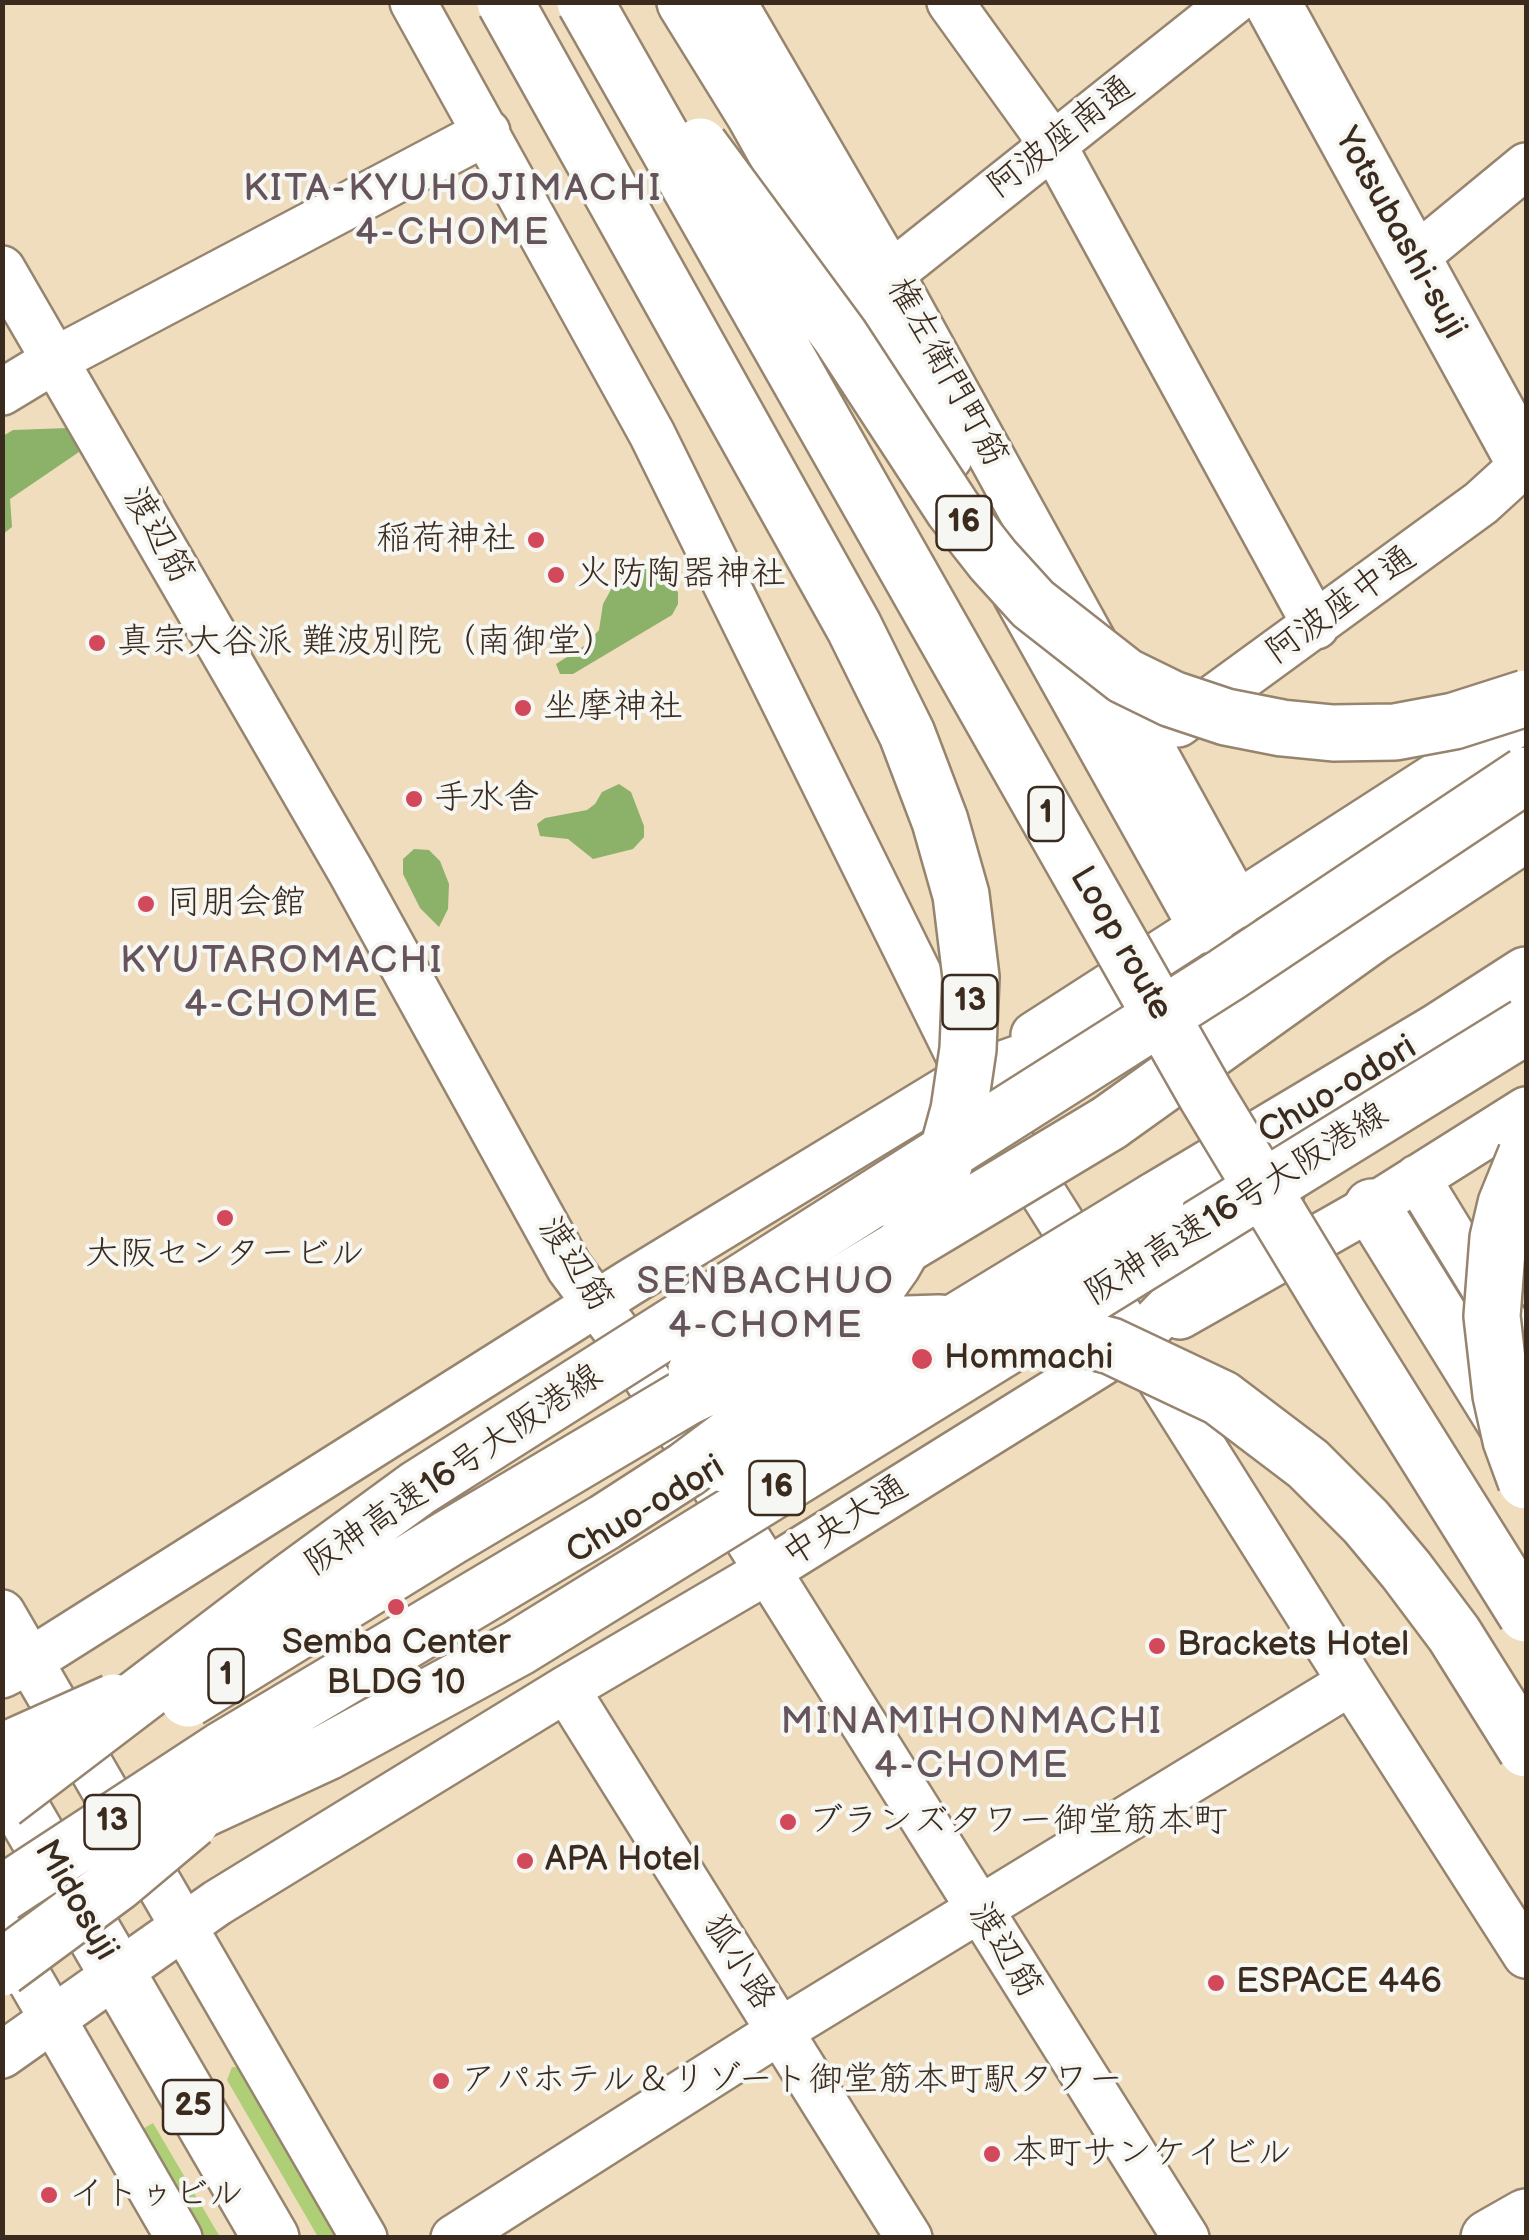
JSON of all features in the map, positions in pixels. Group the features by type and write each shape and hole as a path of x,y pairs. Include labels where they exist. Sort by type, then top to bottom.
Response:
{"main road":[{"name":"13","path":"2,1894 222,1750 605,1522 747,1424 804,1374 854,1319 893,1264 944,1165 959,1110 968,1048 970,978 961,896 940,821 906,734 854,627 505,2"},
{"name":"Loop route","path":"585,2 1206,1095 1526,1614"},
{"name":"16","path":"594,2 840,336 953,509 1033,604 1077,642 1125,676 1172,699 1226,717 1282,728 1394,732 1454,721 1526,698"},
{"path":"685,2 756,114 1153,830 1222,915"},
{"name":"Yotsubashi-suji","path":"1272,2 1526,464"},
{"name":"阪神高速16号大阪港線","path":"10,1817 292,1580 418,1488 1226,976 1526,774"},
{"path":"2,1752 260,1636 1110,1123 1372,934 1526,833"},
{"name":"Chuo-odori","path":"5,1939 117,1883 319,1711 1526,975"},
{"name":"阪神高速16号大阪港線","path":"5,1939 327,1752 518,1648 1526,1026"},
{"path":"1526,1155 1506,1204 1498,1238 1492,1316 1501,1395 1526,1480"},
{"path":"1372,1206 1526,1456"},
{"name":"1","path":"10,1817 432,1548 685,1398 811,1343 876,1325 938,1322 1062,1333 1111,1346 1221,1398 1308,1464 1366,1522 1454,1634 1526,1749"},
{"name":"Midosuji","path":"2,1775 10,1817 117,1975"},
{"name":"25","path":"117,1975 271,2238"},
{"path":"1489,2238 1526,2217"}],"street":[{"path":"412,2 652,434 969,1076 1526,1955"},
{"name":"権左衛門町筋","path":"733,2 891,274 1152,743 1222,915"},
{"path":"950,2 1053,144 1316,626"},
{"name":"阿波座南通","path":"891,274 1234,2"},
{"path":"2,392 487,132"},
{"path":"1412,260 1526,166"},
{"name":"渡辺筋","path":"2,269 351,872 569,1267 621,1337 1186,2238"},
{"name":"阿波座中通","path":"1152,743 1316,626 1526,464"},
{"path":"16,1668 969,1076 1526,718"},
{"path":"969,1076 1372,934"},
{"name":"中央大通","path":"54,2021 243,1886 769,1570 1135,1342 1438,1032"},
{"path":"1135,1342 1372,1206 1526,1110"},
{"path":"1417,1178 1526,1356"},
{"path":"2,1614 16,1668 59,1712 364,2238"},
{"path":"454,2238 780,2031 1350,1682"},
{"name":"狐小路","path":"566,1689 909,2238"},
{"path":"59,1712 10,1817 5,1939 179,2238"},
{"path":"10,1817 148,1865"},
{"path":"2,2055 54,2021"}],"green space":[{"path":"68,428 79,452 10,499 12,527 3,534 3,436 13,430"},
{"path":"645,564 656,564 671,576 678,593 672,615 573,674 560,674 556,664 587,644 599,630 603,604 618,577"},
{"path":"619,784 631,792 644,826 644,837 633,849 593,859 568,839 540,836 537,824 545,818 587,810 602,792"},
{"path":"414,849 429,850 440,861 449,884 448,909 439,927 420,908 403,874 403,859"},
{"path":"232,2067 247,2068 340,2227 336,2237 318,2237 227,2080"},
{"path":"153,2123 220,2237 195,2237 134,2134"}],"place":[{"name":"稲荷神社","path":"536,540"},
{"name":"火防陶器神社","path":"556,575"},
{"name":"真宗大谷派 難波別院（南御堂）","path":"97,643"},
{"name":"坐摩神社","path":"523,708"},
{"name":"手水舎","path":"414,799"},
{"name":"同朋会館","path":"146,904"},
{"name":"大阪センタービル","path":"225,1218"},
{"name":"Hommachi","path":"922,1359"},
{"name":"Semba Center BLDG 10","path":"396,1607"},
{"name":"Brackets Hotel","path":"1157,1646"},
{"name":"ブランズタワー御堂筋本町","path":"788,1822"},
{"name":"APA Hotel","path":"525,1861"},
{"name":"ESPACE 446","path":"1216,1983"},
{"name":"アパホテル＆リゾート御堂筋本町駅タワー","path":"441,2081"},
{"name":"本町サンケイビル","path":"992,2154"},
{"name":"イトゥビル","path":"49,2195"}],"district":[{"name":"KITA-KYUHOJIMACHI 4-CHOME","path":"453,212"},
{"name":"KYUTAROMACHI 4-CHOME","path":"282,984"},
{"name":"SENBACHUO 4-CHOME","path":"766,1305"},
{"name":"MINAMIHONMACHI 4-CHOME","path":"972,1745"}]}
